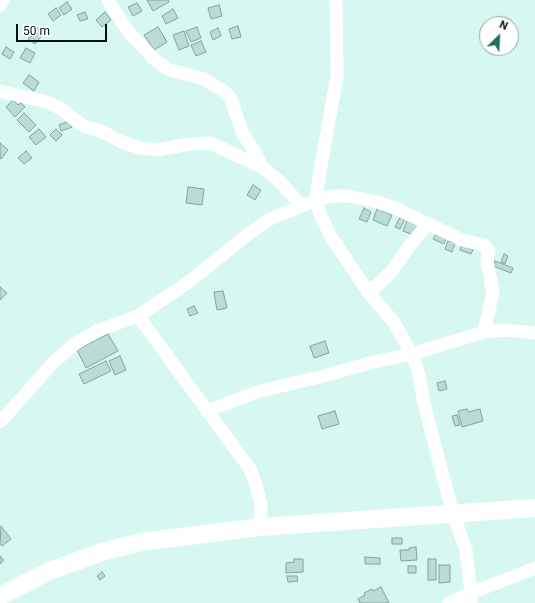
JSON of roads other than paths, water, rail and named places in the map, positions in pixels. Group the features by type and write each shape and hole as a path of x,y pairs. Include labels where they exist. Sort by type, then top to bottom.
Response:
{"main road":[{"path":"0,596 49,571 105,551 142,542 260,527 535,508"}],"street":[{"path":"0,6 3,0"},
{"path":"108,0 127,30 154,59 169,70 204,79 222,90 230,97 243,134 256,154 262,167"},
{"path":"336,0 337,76 316,200 320,214 331,237 369,293 393,321 412,354 418,371 425,408 452,514 466,550 471,598"},
{"path":"0,91 47,102 62,109 86,127 101,131 122,142 140,148 158,150 189,144 210,143 262,167 279,181 302,206"},
{"path":"0,422 54,362 76,343 98,330 138,316 190,282 247,235 268,220 316,200 332,196 348,196 376,202 397,209 462,240 484,244 489,251 487,261 493,292 484,332"},
{"path":"369,293 392,271 410,245 428,224"},
{"path":"138,316 250,469 256,484 261,505 260,527"},
{"path":"207,411 260,391 324,376 373,362 412,354 484,332 507,330 535,333"},
{"path":"449,603 471,598 535,568"}]}
